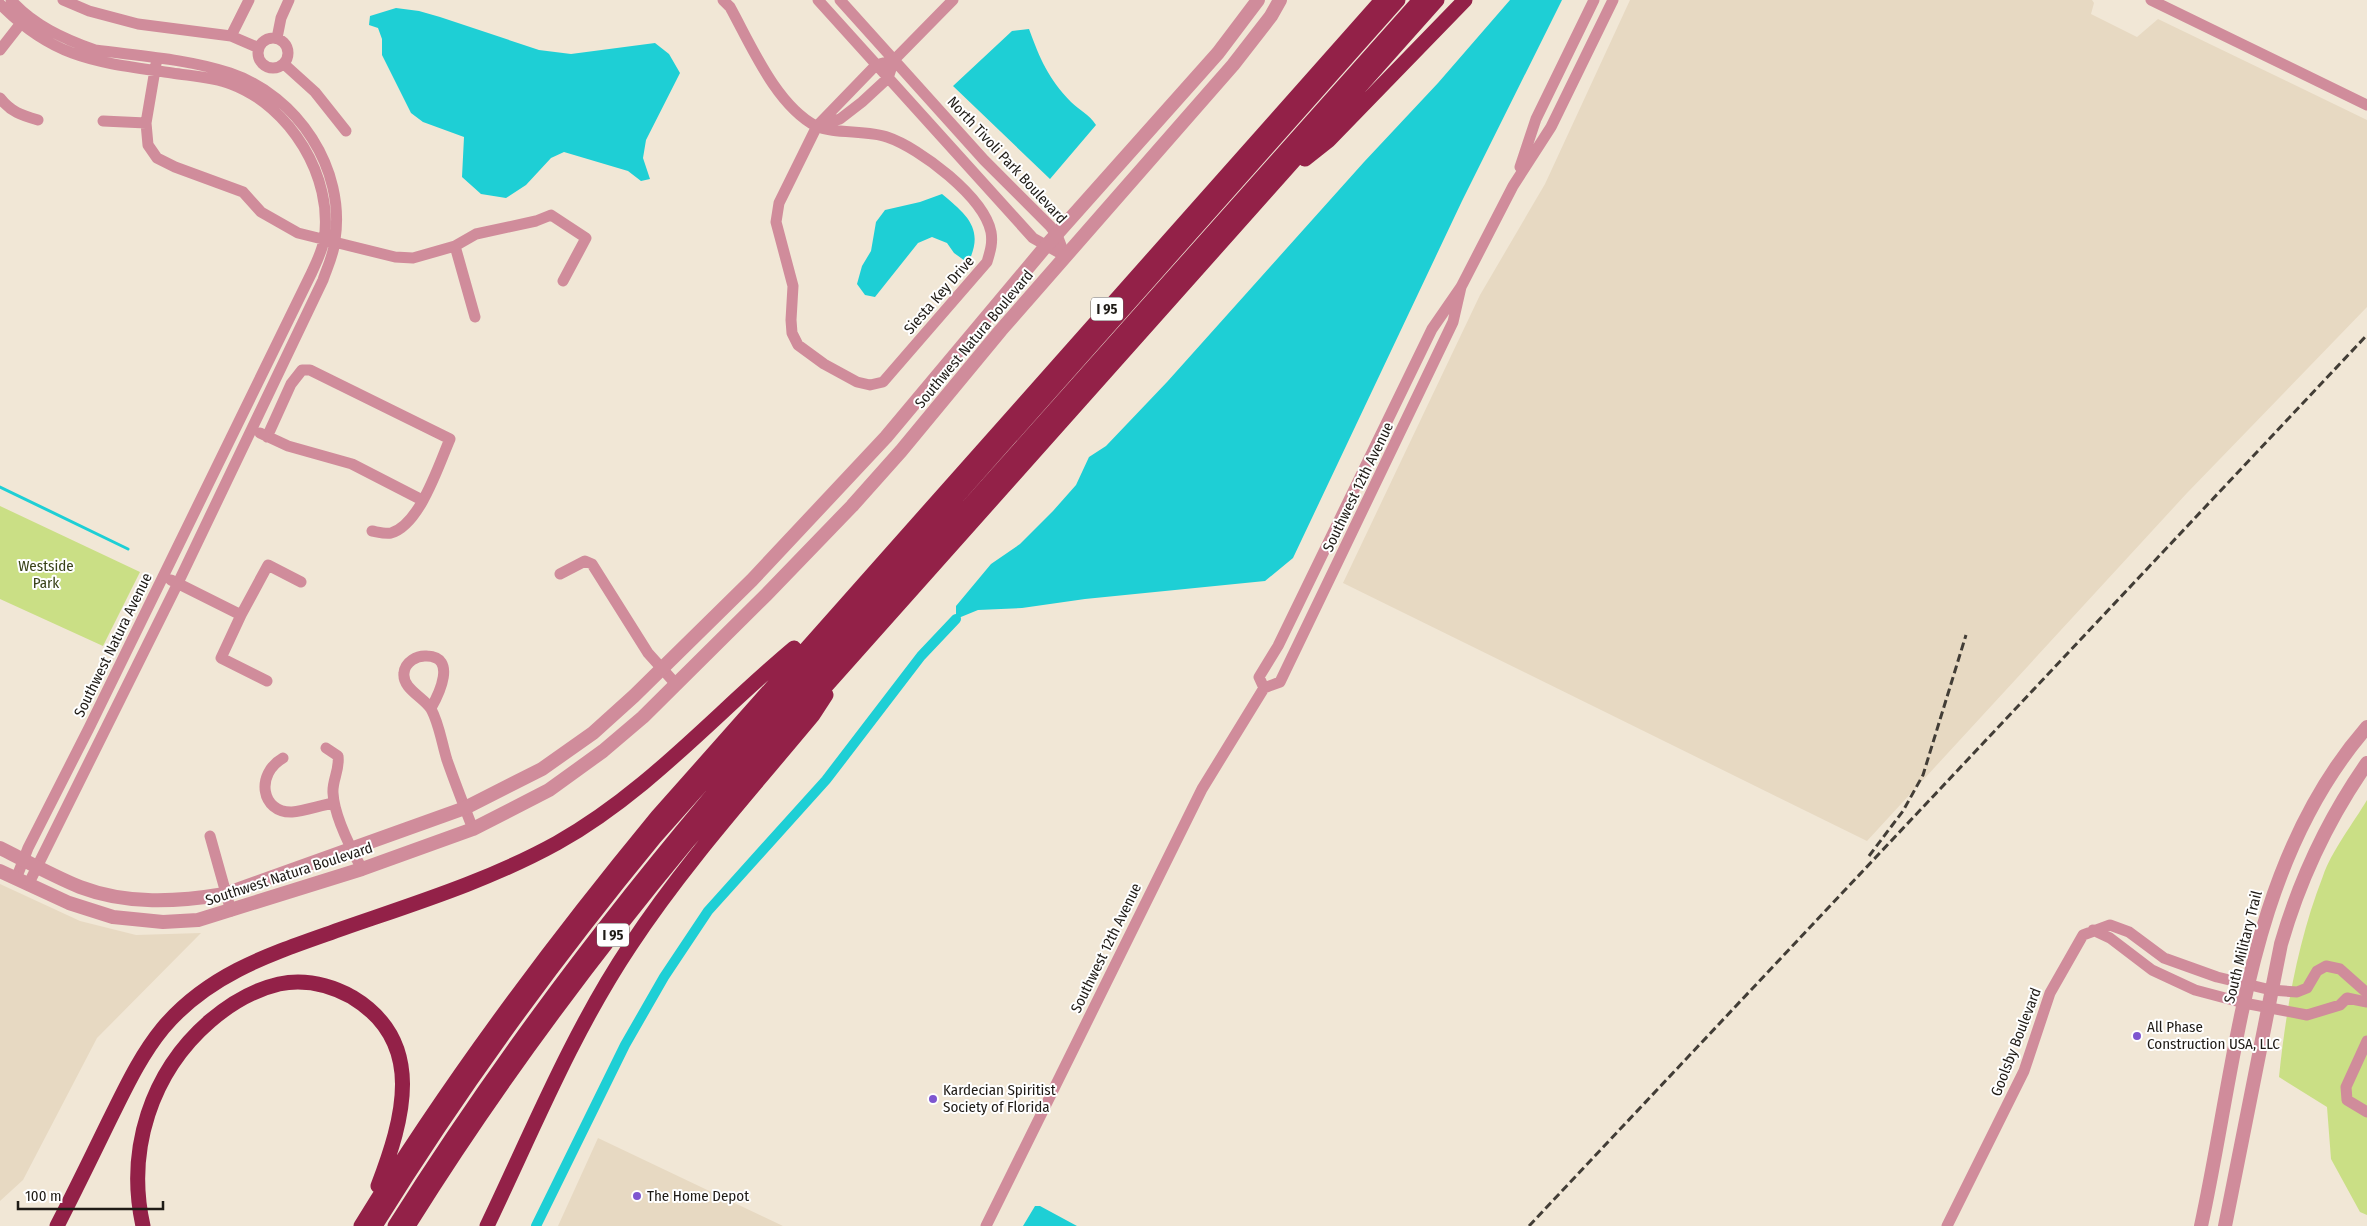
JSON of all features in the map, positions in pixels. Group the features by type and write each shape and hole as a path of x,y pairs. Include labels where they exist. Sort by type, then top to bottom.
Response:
{"highway":[{"name":"I 95","path":"367,1224 463,1070 568,927 668,803 1382,0"},
{"path":"367,1224 434,1134 504,1032 588,919 666,823 1398,0"},
{"path":"395,1226 451,1139 530,1025 592,943 676,838 1420,0"},
{"name":"I 95","path":"408,1226 497,1091 601,949 688,841 1437,0"},
{"path":"1271,186 1329,140 1465,0"},
{"path":"57,1226 139,1062 165,1026 205,989 255,960 485,878 522,862 565,838 604,814 649,780 751,684 832,617"},
{"path":"487,1226 575,1043 629,947 701,849 813,716 844,664"},
{"path":"143,1226 137,1191 139,1150 147,1115 168,1070 192,1038 223,1010 258,991 292,983 321,985 338,990 355,1000 378,1020 390,1035 398,1054 403,1084 398,1130 367,1224"}],"street":[{"name":"Southwest Natura Avenue","path":"10,0 23,20"},
{"path":"63,0 89,12 138,24 231,36 259,48"},
{"path":"231,36 249,0"},
{"path":"277,38 281,18 289,0"},
{"name":"Siesta Key Drive","path":"722,0 730,7 769,76 790,106 817,126 886,136 920,152 951,178 984,214 991,231 992,246 987,262 883,382 870,385 857,382 824,364 798,346 792,333 793,286 776,222 782,195 817,126"},
{"name":"North Tivoli Park Boulevard","path":"818,0 1033,238 1065,256"},
{"name":"North Tivoli Park Boulevard","path":"840,0 949,121 1057,235 1065,256"},
{"path":"817,126 840,119 888,78 894,60 953,0"},
{"name":"Southwest Natura Boulevard","path":"0,848 80,887 122,898 189,900 225,894 465,808 542,769 593,734 662,669 752,580 886,437 1046,246 1218,53 1258,0"},
{"name":"Southwest Natura Boulevard","path":"0,871 88,911 138,921 198,920 362,869 472,829 549,790 588,762 643,717 766,596 852,506 1065,256 1233,65 1271,16 1280,0"},
{"name":"Southwest 12th Avenue","path":"1513,186 1536,119 1594,0"},
{"name":"Southwest 12th Avenue","path":"1264,688 1259,677 1278,646 1432,329 1462,286 1513,186 1551,127 1613,0"},
{"path":"2151,0 2367,105"},
{"name":"Southwest Natura Avenue","path":"0,4 23,20 46,42 75,55 96,61 212,67 250,81 288,107 312,138 327,168 334,190 336,217 330,240 324,280 253,430 38,867 22,882"},
{"path":"0,50 23,20"},
{"path":"277,38 284,43 288,51 284,64 275,68 265,66 259,58 259,48 268,39 277,38"},
{"path":"817,126 876,65 894,60"},
{"name":"Southwest Natura Avenue","path":"22,882 23,860 312,272 330,240 320,185 312,162 292,128 242,89 211,78 156,64"},
{"path":"156,64 146,123 148,145 157,158 175,167 243,192 261,212 298,233 395,257 413,258 455,246 476,234 536,221 551,215 586,238 563,281"},
{"path":"284,64 314,92 346,131"},
{"path":"0,98 8,108 38,120"},
{"path":"103,121 146,123"},
{"path":"936,132 949,121"},
{"path":"301,142 312,138"},
{"path":"985,186 998,173"},
{"path":"455,246 475,317"},
{"name":"Southwest 12th Avenue","path":"986,1226 1202,789 1264,688 1280,682 1454,322 1462,286"},
{"path":"267,437 296,375 302,370 310,370 450,439 422,500 409,522 390,533 372,531"},
{"path":"238,423 288,446 352,464 422,500"},
{"path":"560,574 585,561 592,564 648,653 676,683"},
{"path":"267,681 221,658 241,615 268,566 301,582"},
{"path":"163,576 241,615"},
{"path":"431,708 444,683 442,664 437,659 421,656 408,664 404,673 407,684 431,708 472,829"},
{"name":"South Military Trail","path":"2201,1226 2247,986 2269,903 2304,822 2327,780 2367,727"},
{"path":"326,748 338,756 340,766 332,791 334,803 351,850 362,869"},
{"path":"283,758 272,764 267,772 264,785 266,796 274,805 292,812 334,803"},
{"path":"2225,1226 2281,944 2300,884 2324,832 2367,763"},
{"path":"50,804 65,812"},
{"path":"210,836 231,911"},
{"path":"2093,930 2110,925 2129,932 2164,958 2247,986 2297,992 2307,988 2316,971 2326,966 2340,969 2367,993"},
{"path":"2093,930 2110,938 2152,970 2195,990 2268,1008 2308,1015 2340,1005 2347,998 2351,980"},
{"name":"Goolsby Boulevard","path":"1947,1226 2024,1071 2050,992 2083,935 2093,930"},
{"path":"2347,998 2367,1002"},
{"path":"2367,1041 2346,1088 2347,1100 2367,1112"}],"shaded area":[{"path":"1630,0 2092,0 2094,3 2091,14 2137,37 2158,19 2367,120 2367,307 2187,493 1867,841 1343,583 1480,295 1545,184"},
{"path":"0,884 80,921 136,935 201,933 97,1038 23,1180 0,1201"},
{"path":"598,1138 783,1226 558,1226"}],"green space":[{"name":"Westside Park","path":"0,506 140,572 103,646 0,599"},
{"path":"2367,800 2367,1215 2360,1212 2331,1159 2327,1107 2279,1077 2289,1000 2314,900 2331,857"}],"water":[{"path":"1510,0 1562,0 1462,201 1293,558 1265,581 1085,599 1022,608 978,610 956,619 956,606 991,564 1020,544 1053,511 1076,485 1089,457 1106,446 1167,382 1364,162 1438,83"},
{"path":"396,8 419,11 440,17 539,50 571,54 655,43 669,54 680,73 646,140 643,158 650,179 641,181 628,171 564,152 551,158 526,185 506,198 481,194 462,177 464,137 423,122 411,113 382,55 382,39 378,28 369,25 370,16"},
{"path":"1029,29 1041,59 1056,85 1096,125 1050,179 953,86 1012,31"},
{"path":"942,194 966,216 971,224 975,241 968,263 954,253 947,243 932,237 918,243 875,297 865,295 857,284 862,266 871,251 876,222 885,210 920,202"},
{"path":"1035,1206 1040,1206 1077,1226 1023,1226"}],"waterway":[{"path":"0,487 128,549"},
{"path":"536,1226 625,1045 664,977 708,911 826,780 921,656 956,619"}],"railway":[{"path":"1529,1226 2367,335"},
{"path":"1869,856 1903,811 1923,775 1966,635"}],"place":[{"name":"All Phase Construction USA, LLC","path":"2137,1036"},
{"name":"Kardecian Spiritist Society of Florida","path":"933,1099"},
{"name":"The Home Depot","path":"637,1196"}]}
